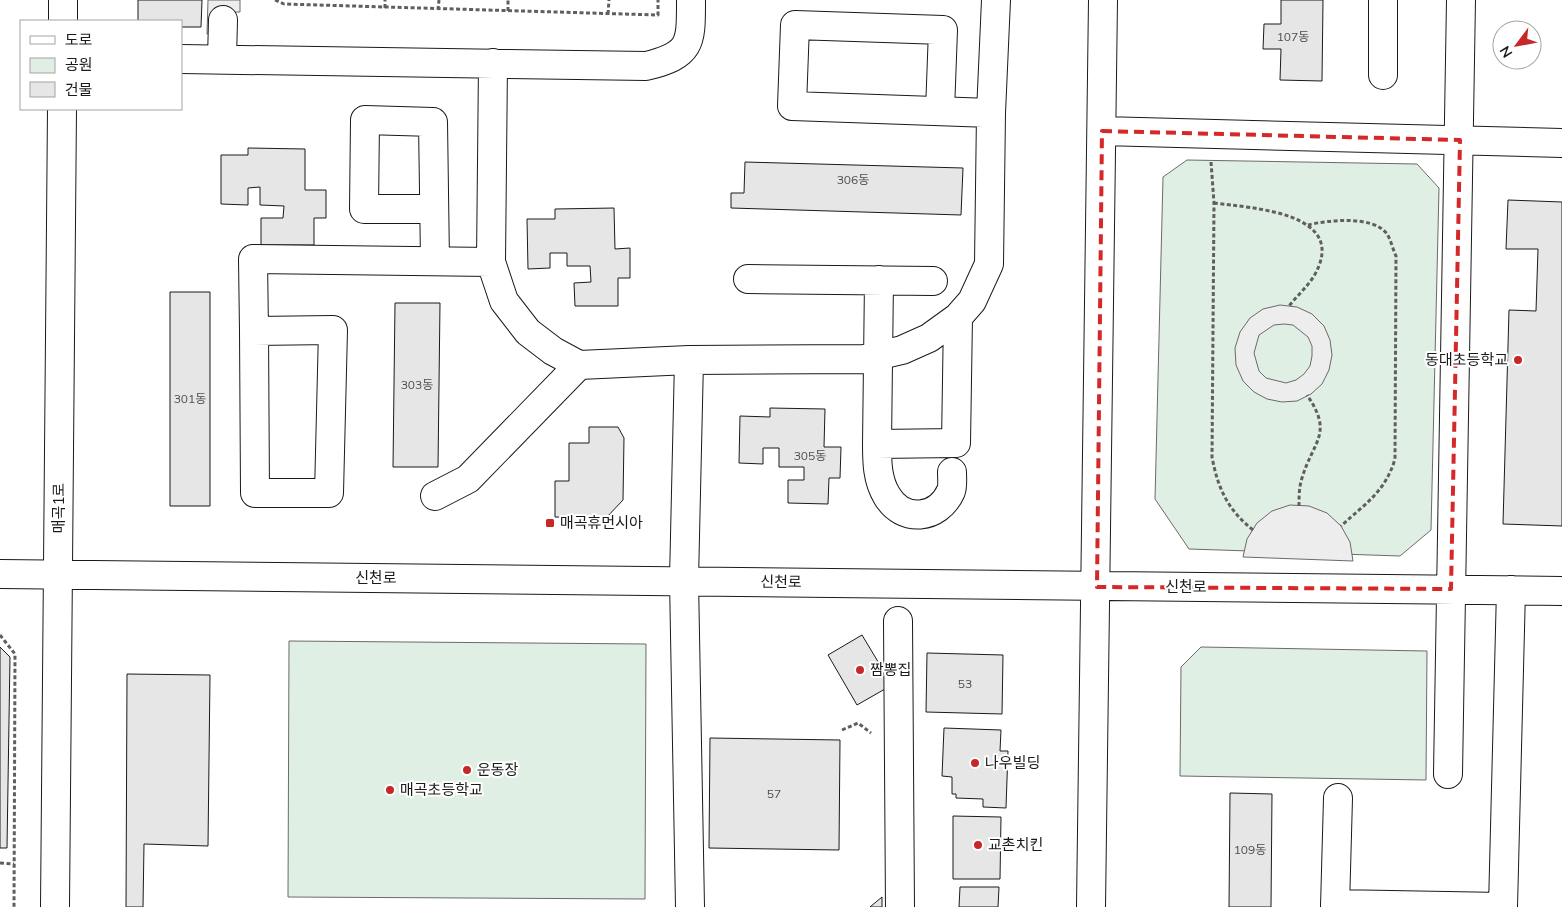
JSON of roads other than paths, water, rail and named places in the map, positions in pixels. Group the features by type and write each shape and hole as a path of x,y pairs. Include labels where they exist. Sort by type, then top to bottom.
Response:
{"street":[{"path":"63,0 63,20"},
{"path":"182,59 646,66 666,62 681,52 691,38 691,0"},
{"path":"493,64 491,262 504,300 528,332 553,351 579,364 689,360 864,358 902,350 929,338 958,318 972,301 989,264 991,113 996,0"},
{"path":"1091,907 1097,587 1103,0"},
{"path":"1383,0 1383,74"},
{"path":"1448,774 1461,0"},
{"path":"222,59 224,20"},
{"path":"940,112 943,30 795,25 792,106 940,112 991,113"},
{"name":"매곡1로","path":"55,907 62,110"},
{"path":"1102,131 1562,143"},
{"path":"434,209 435,261"},
{"path":"254,331 333,330 330,493 255,493 253,259 491,262"},
{"path":"748,279 933,281"},
{"path":"879,280 877,471 887,496 904,514 921,516 939,507 951,491 952,472"},
{"path":"877,444 956,442 958,318"},
{"path":"689,360 684,580 690,907"},
{"path":"435,496 468,479 579,364"},
{"name":"신천로","path":"0,574 1562,591"},
{"path":"1338,798 1335,905 1502,907 1511,590"},
{"path":"898,621 900,907"}],"place":[{"name":"동대초등학교","path":"1518,360"},
{"name":"매곡휴먼시아","path":"550,523"},
{"name":"짬뽕집","path":"860,670"},
{"name":"나우빌딩","path":"975,763"},
{"name":"운동장","path":"467,770"},
{"name":"매곡초등학교","path":"390,790"},
{"name":"교촌치킨","path":"978,845"}]}
